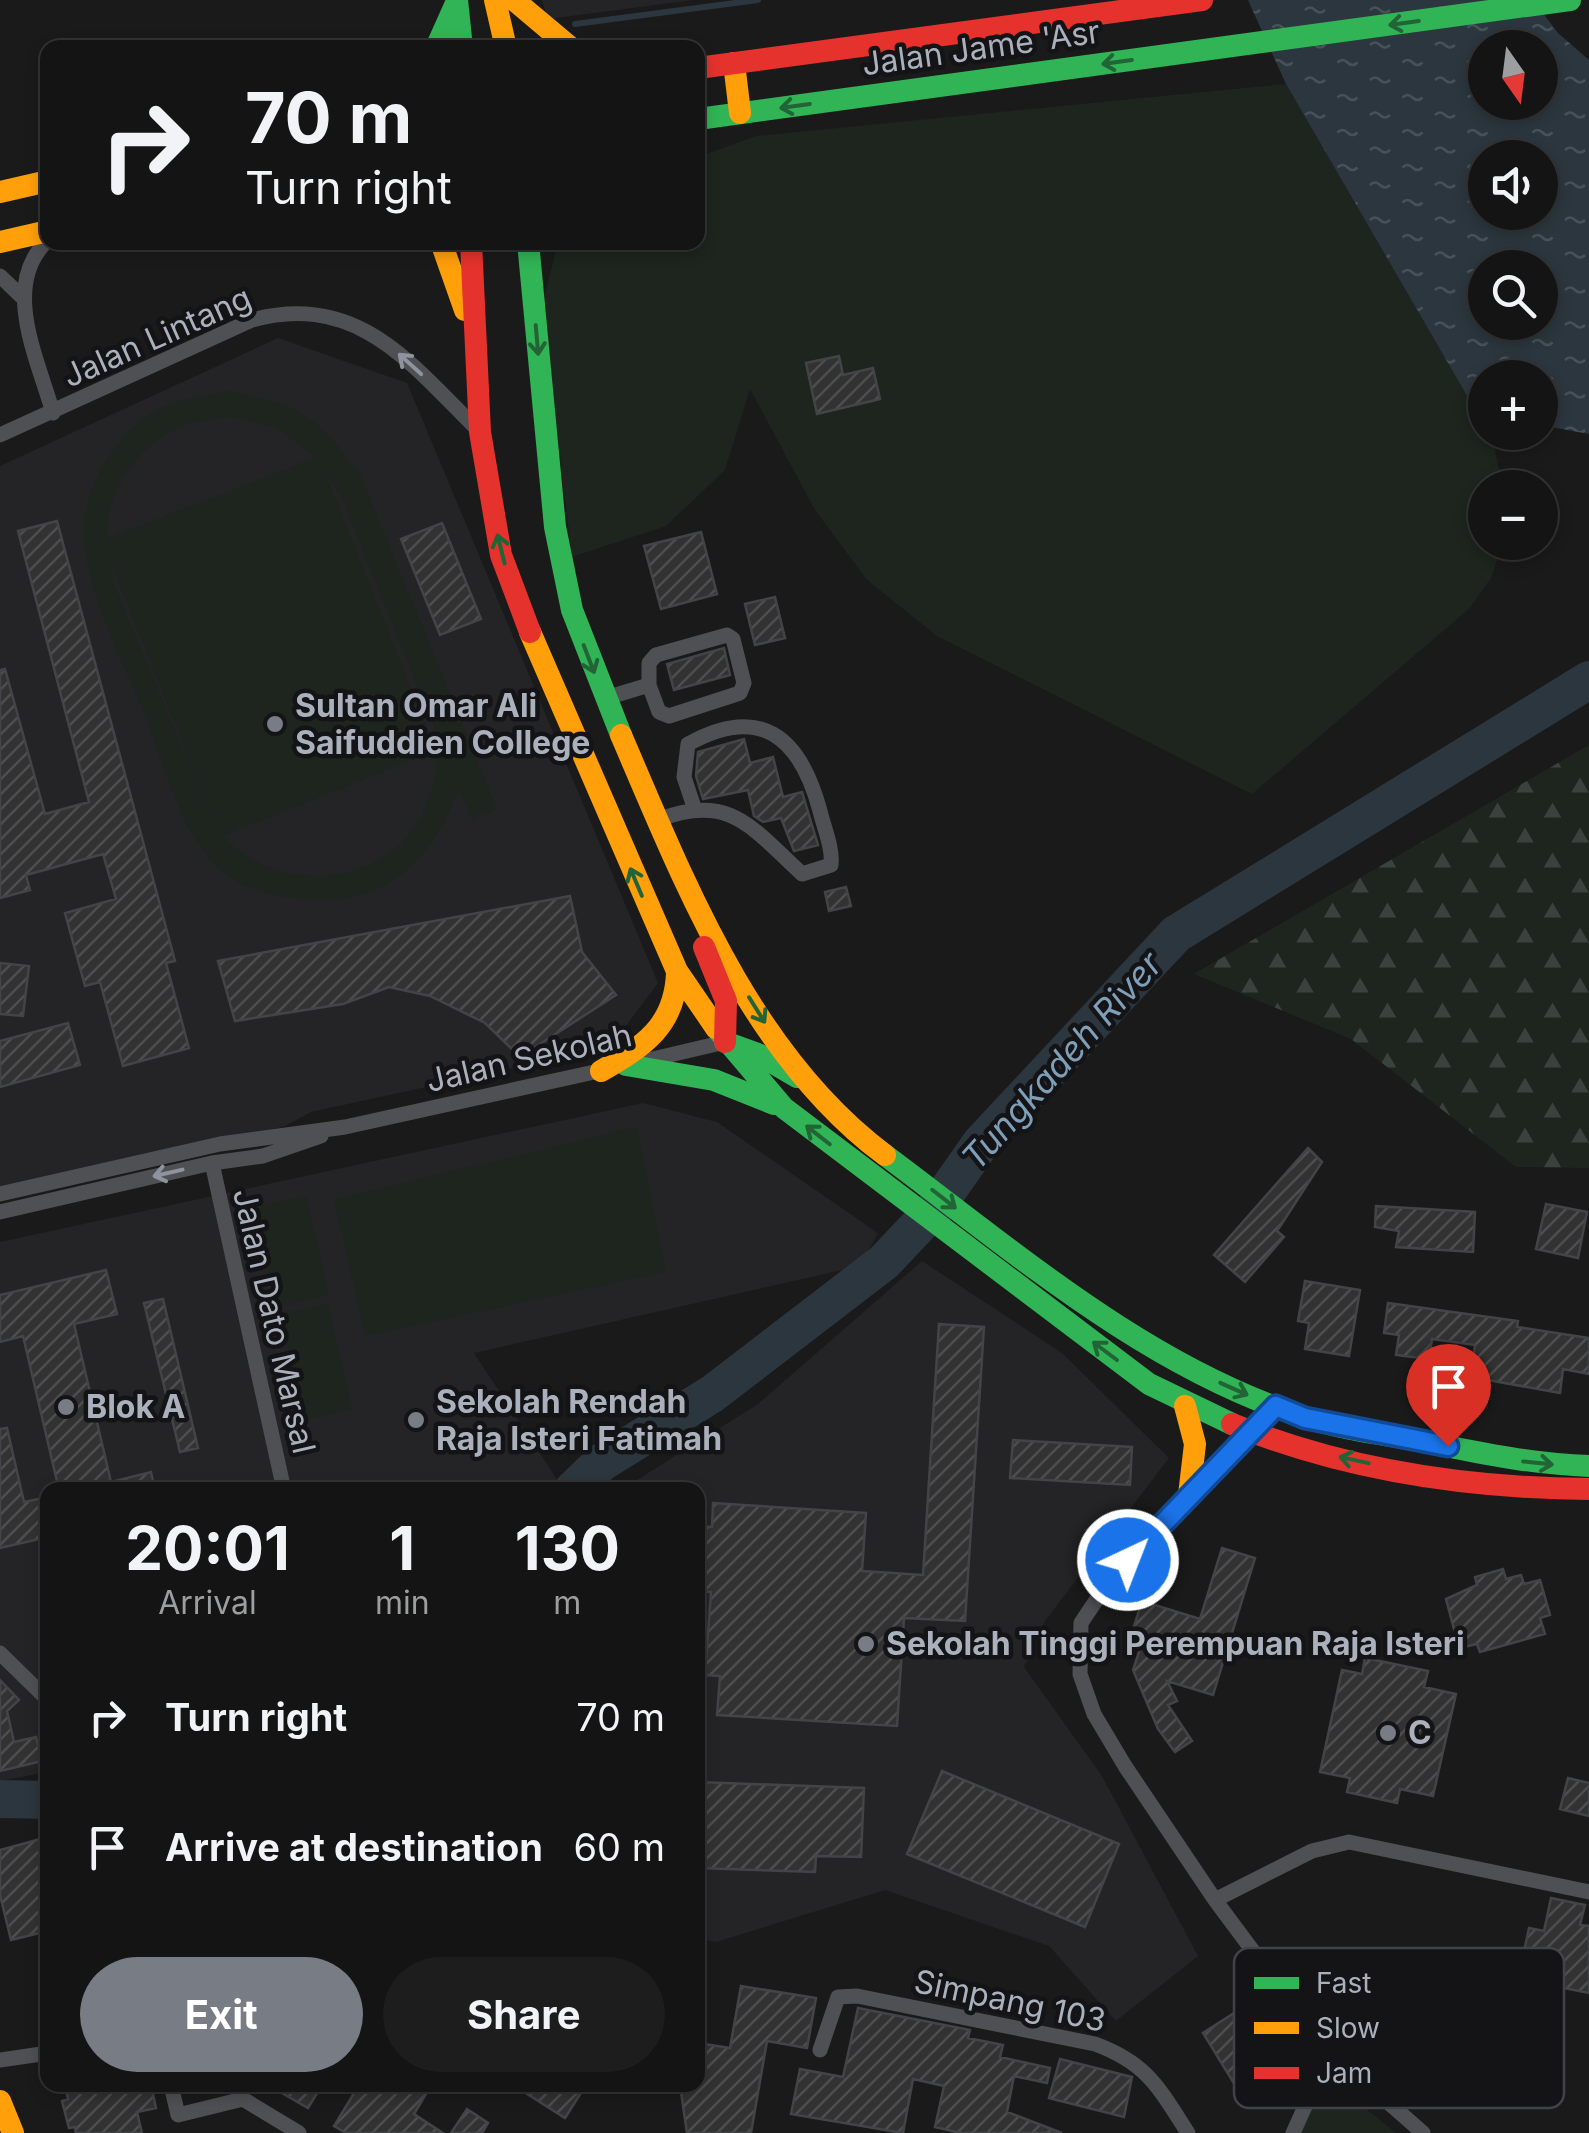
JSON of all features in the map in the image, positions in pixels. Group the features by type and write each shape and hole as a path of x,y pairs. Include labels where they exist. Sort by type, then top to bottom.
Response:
{"main road":[{"path":"440,40 457,0"},
{"path":"457,0 461,40"},
{"path":"495,0 504,40"},
{"path":"514,0 562,40"},
{"name":"Jalan Jame 'Asr","path":"705,121 740,113 1570,0"},
{"name":"Jalan Jame 'Asr","path":"705,67 1195,1"},
{"path":"734,64 740,113"},
{"path":"0,192 40,183"},
{"path":"0,242 40,234"},
{"path":"444,250 474,333"},
{"path":"470,250 480,432 497,537 518,604 677,970 726,1042 784,1108 1149,1384 1185,1406 1296,1447 1437,1475 1549,1490 1589,1489"},
{"path":"532,250 562,568 572,610 690,896 760,1017 812,1088 870,1144 982,1228 1156,1348 1305,1418 1534,1464 1589,1466"},
{"path":"690,896 701,940 726,1000 726,1042"},
{"path":"601,1070 636,1051 664,1027 679,999 677,970"},
{"path":"726,1042 758,1054 812,1088"},
{"path":"626,1065 714,1080 784,1108"},
{"path":"1185,1406 1196,1444 1188,1495"},
{"path":"2,2105 13,2133"}],"street":[{"path":"21,296 28,263 40,249"},
{"path":"0,276 21,296"},
{"name":"Jalan Lintang","path":"21,296 53,414"},
{"name":"Jalan Lintang","path":"0,435 252,320 288,310 314,312 370,332 416,369 480,432"},
{"path":"727,635 733,639 744,683 740,693 664,716 649,685 650,663 656,654 727,635"},
{"path":"606,698 649,685"},
{"path":"658,820 694,807 746,821 802,874 831,865 813,786 803,766 784,743 757,725 718,728 688,744 684,777 694,807"},
{"name":"Jalan Sekolah","path":"0,1212 212,1163 264,1156 345,1128 726,1042"},
{"name":"Jalan Sekolah","path":"0,1194 258,1136 345,1128"},
{"name":"Jalan Dato Marsal","path":"212,1163 282,1482"},
{"path":"1252,1948 1125,1766 1094,1714 1080,1674 1081,1623 1109,1581 1276,1406"},
{"path":"0,1653 40,1692"},
{"path":"1216,1900 1312,1851 1349,1842 1589,1892"},
{"name":"Simpang 103","path":"820,2050 838,1997 858,1996 1095,2044 1130,2057 1141,2067 1188,2133"},
{"path":"0,2060 40,2053"},
{"path":"173,2092 178,2115 243,2099 299,2133"},
{"path":"1294,2133 1305,2108"},
{"path":"1395,2108 1423,2133"}],"shaded area":[{"path":"542,0 694,0 548,19"},
{"name":"Sultan Omar Ali Saifuddien College","path":"278,338 407,383 658,983 610,1047 311,1112 285,1126 0,1199 0,466"},
{"path":"643,1103 717,1122 878,1233 860,1266 474,1353 559,1482 40,1482 40,1773 0,1781 0,1242"},
{"name":"Sekolah Tinggi Perempuan Raja Isteri","path":"922,1261 1062,1353 1169,1458 1045,1621 1024,1667 1102,1776 1198,1956 1116,2021 1049,1946 885,1890 716,1942 705,1940 705,1482 634,1482 758,1404"}],"green space":[{"path":"1286,84 1468,397 1468,450 1495,451 1499,470 1468,470 1468,560 1497,560 1491,578 1469,609 1252,794 937,636 867,580 815,510 750,389 725,470 666,526 572,557 542,305 556,250 705,250 705,154 756,136"},
{"path":"228,391 274,402 307,417 334,441 362,479 497,809 472,820 459,789 433,840 416,861 376,890 351,898 324,900 265,893 230,878 208,857 176,800 108,630 87,562 84,539 89,497 109,456 123,438 157,410 182,400","holes":["229,417 276,428 316,457 106,539 112,504 138,457 166,434","325,473 340,494 435,729 436,751","111,563 215,826 113,582","435,751 434,783 412,830 390,852 364,867 335,874 305,875 275,869 247,856 223,836"]},
{"path":"1589,745 1589,1168 1516,1167 1351,1039 1194,974"},
{"path":"637,1127 666,1272 365,1336 334,1199"},
{"path":"306,1195 329,1295 277,1307 255,1207"},
{"path":"328,1304 352,1409 305,1420 280,1314"},
{"path":"1310,2108 1365,2108 1396,2133 1293,2133"}],"water":[{"path":"1248,0 1533,0 1556,30 1468,30 1468,120 1558,120 1558,33 1589,60 1589,434 1558,428 1558,360 1468,360 1468,397 1286,84"}],"building":[{"path":"839,356 843,375 873,368 880,399 817,414 806,363"},
{"path":"57,521 175,961 166,963 189,1048 123,1066 100,982 85,986 65,913 116,899 103,854 26,875 30,890 0,898 0,670 5,669 45,814 89,802 18,531"},
{"path":"442,523 481,619 440,635 401,539"},
{"path":"701,532 717,594 661,609 644,546"},
{"path":"775,597 785,638 755,645 745,604"},
{"path":"724,648 730,675 674,690 667,664"},
{"path":"744,739 750,763 773,757 783,797 802,792 818,845 794,851 781,818 763,822 754,816 748,790 703,799 696,776 698,752"},
{"path":"846,887 851,906 829,911 825,892"},
{"path":"570,896 582,952 616,995 520,1057 485,1023 430,996 389,987 343,1004 235,1021 218,961"},
{"path":"0,963 29,966 23,1016 0,1014"},
{"path":"68,1023 80,1065 0,1087 0,1041"},
{"path":"1308,1148 1322,1162 1277,1231 1284,1237 1245,1282 1214,1255"},
{"path":"1546,1204 1587,1212 1578,1258 1536,1249"},
{"path":"1376,1206 1475,1212 1473,1252 1396,1247 1399,1231 1375,1227"},
{"name":"Blok A","path":"106,1270 117,1314 74,1324 111,1482 57,1482 23,1336 0,1342 0,1295"},
{"path":"1305,1281 1360,1290 1349,1356 1305,1349 1309,1323 1298,1321"},
{"path":"163,1299 198,1448 180,1452 144,1303"},
{"path":"1388,1303 1518,1321 1517,1327 1589,1338 1589,1374 1563,1369 1560,1393 1471,1377 1475,1345 1432,1339 1429,1359 1396,1355 1399,1335 1384,1333"},
{"path":"939,1324 984,1327 965,1621 904,1618 897,1726 717,1715 720,1676 705,1675 711,1592 705,1592 705,1526 712,1527 713,1503 866,1513 862,1571 923,1575"},
{"name":"Blok A","path":"7,1428 24,1502 40,1499 40,1539 0,1548 0,1429"},
{"path":"1013,1440 1132,1447 1130,1485 1010,1478"},
{"name":"Blok A","path":"151,1472 153,1482 111,1482"},
{"path":"1222,1548 1255,1558 1213,1695 1167,1681 1177,1701 1168,1705 1192,1741 1175,1752 1158,1729 1133,1670 1140,1649 1128,1645 1142,1601 1200,1619"},
{"path":"1503,1569 1506,1579 1521,1575 1524,1584 1540,1580 1550,1615 1540,1618 1545,1634 1480,1652 1477,1644 1459,1648 1446,1599 1477,1585 1475,1577"},
{"name":"C","path":"1365,1658 1428,1671 1424,1687 1456,1694 1433,1796 1400,1789 1397,1803 1347,1792 1350,1778 1320,1772 1342,1670 1362,1674"},
{"path":"0,1680 19,1700 7,1711 14,1742 36,1737 40,1761 0,1771"},
{"path":"942,1771 1119,1844 1085,1927 907,1854"},
{"path":"1568,1778 1589,1783 1589,1816 1560,1809"},
{"path":"705,1782 864,1788 861,1857 816,1856 815,1872 705,1868"},
{"path":"40,1839 40,1933 11,1940 0,1895 0,1850"},
{"path":"1551,1898 1585,1905 1580,1925 1589,1926 1589,1993 1564,1988 1564,1948 1525,1948 1529,1928 1544,1931"},
{"path":"741,1986 816,1998 807,2048 767,2041 751,2133 687,2133 681,2092 705,2092 705,2044 730,2048"},
{"path":"858,2008 970,2030 968,2038 1003,2045 1000,2057 1050,2068 1047,2083 1014,2076 1007,2112 1062,2133 961,2133 935,2127 944,2086 913,2079 903,2133 791,2114 800,2069 843,2077"},
{"path":"1234,2013 1234,2083 1203,2033"},
{"path":"1060,2059 1132,2077 1124,2117 1049,2098"},
{"path":"66,2092 153,2092 156,2108 137,2112 142,2133 76,2133 75,2127 69,2128 62,2101 68,2099"},
{"path":"280,2092 318,2092 308,2108"},
{"path":"355,2092 422,2092 426,2094 414,2114 443,2133 346,2133 334,2126"},
{"path":"524,2092 582,2092 565,2118"},
{"path":"467,2109 488,2123 482,2133 451,2133"}],"waterway":[{"path":"575,24 758,0"},
{"name":"Tungkadeh River","path":"581,1482 602,1462 712,1394 884,1262 936,1207 981,1143 1176,934 1589,680"},
{"name":"Tungkadeh River","path":"0,1799 40,1800"}],"traffic: fast":[{"path":"457,0 461,40"},
{"path":"705,118 1570,0"},
{"path":"440,40 457,1"},
{"path":"529,250 555,527 572,610 621,735"},
{"path":"716,1028 784,1108 1149,1384 1232,1424"},
{"path":"725,1042 758,1054 797,1077"},
{"path":"626,1065 714,1080 774,1104"},
{"path":"885,1155 1084,1304 1191,1369 1246,1395 1304,1417 1351,1429 1510,1458 1589,1466"}],"traffic: slow":[{"path":"495,0 504,40"},
{"path":"514,0 562,40"},
{"path":"734,63 740,113"},
{"path":"0,192 40,183"},
{"path":"0,242 40,233"},
{"path":"444,250 465,310"},
{"path":"530,632 677,971 716,1028"},
{"path":"621,735 697,907 759,1017 796,1068 838,1114 885,1155"},
{"path":"601,1071 631,1053 663,1021 675,991 677,973"},
{"path":"1185,1406 1195,1444 1189,1495"},
{"path":"0,2101 13,2133"}],"traffic: jam":[{"path":"705,67 1202,0"},
{"path":"471,250 480,432 501,555 530,632"},
{"path":"704,947 726,1001 725,1042"},
{"path":"1232,1424 1363,1465 1498,1485 1589,1489"}],"place":[{"name":"Sultan Omar Ali Saifuddien College","path":"275,724"},
{"name":"Blok A","path":"66,1407"},
{"name":"Sekolah Rendah Raja Isteri Fatimah","path":"416,1420"},
{"name":"Sekolah Tinggi Perempuan Raja Isteri","path":"866,1644"},
{"name":"C","path":"1388,1733"}],"route":[{"path":"1128,1560 1276,1406 1305,1418 1448,1446"}]}
